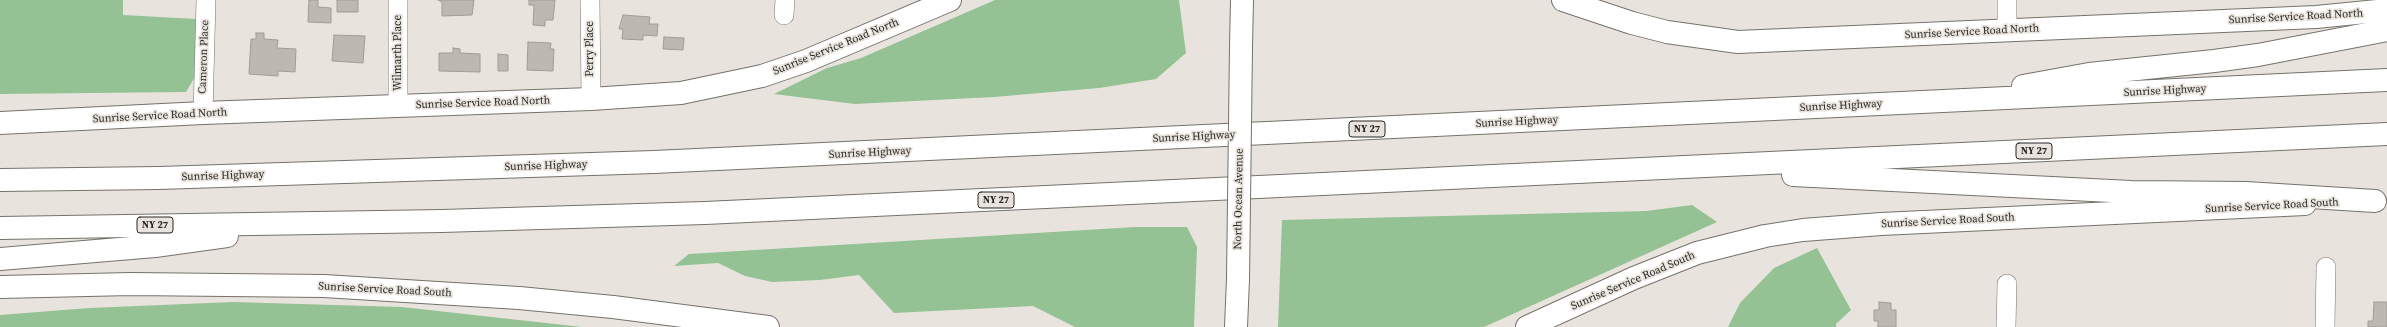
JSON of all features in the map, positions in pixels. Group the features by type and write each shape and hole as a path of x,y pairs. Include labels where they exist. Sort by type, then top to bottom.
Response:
{"main road":[{"name":"Sunrise Service Road North","path":"0,123 203,113 591,99 681,93 762,76 806,62 950,0"},
{"name":"North Ocean Avenue","path":"1236,327 1242,0"},
{"name":"Sunrise Service Road North","path":"1562,0 1632,23 1667,32 1738,42 2316,17 2387,10"},
{"path":"1937,102 2089,74 2214,62 2258,55 2387,30"},
{"name":"Sunrise Highway","path":"0,180 159,178 670,162 2387,80"},
{"name":"NY 27","path":"0,228 310,224 573,218 729,212 2387,134"},
{"path":"0,166 159,178"},
{"path":"1682,168 2131,192 2246,193 2381,201"},
{"name":"Sunrise Service Road South","path":"1528,327 1634,278 1697,253 1765,236 1803,230 1881,224 2381,201"},
{"path":"0,260 155,246 310,224"},
{"name":"Sunrise Service Road South","path":"0,287 132,284 324,286 527,299 613,307 768,327"}],"street":[{"name":"Cameron Place","path":"203,113 206,0"},
{"name":"Wilmarth Place","path":"398,0 398,106"},
{"name":"Perry Place","path":"590,0 591,99"},
{"path":"2007,0 2007,30"},
{"path":"2325,327 2326,267"},
{"path":"2006,327 2007,284"}],"green space":[{"path":"0,0 123,0 123,15 196,19 196,75 186,92 0,94"},
{"path":"995,0 1179,0 1186,53 1156,79 1099,88 994,97 855,104 774,94 827,68 861,58"},
{"path":"1692,205 1717,222 1484,327 1278,327 1282,220 1646,211"},
{"path":"1135,227 1187,227 1197,247 1194,327 1075,327 1033,306 894,313 859,275 820,280 772,282 745,276 718,263 674,266 689,254"},
{"path":"1817,248 1851,310 1836,324 1836,327 1728,327 1740,303 1774,268"},
{"path":"233,302 402,307 582,327 0,327 0,315 89,308"}],"building":[{"path":"309,0 318,0 318,7 331,8 331,23 308,22"},
{"path":"337,0 358,0 358,12 337,12"},
{"path":"438,0 474,0 472,15 442,16 442,2"},
{"path":"529,0 555,0 553,20 545,20 545,26 533,25 534,5 529,5"},
{"path":"623,15 650,17 649,24 658,24 657,36 643,35 643,40 622,39 623,29 619,29"},
{"path":"256,33 264,33 264,39 278,40 277,48 296,49 295,72 278,71 278,76 249,74 251,39 256,39"},
{"path":"334,35 365,36 363,63 332,61"},
{"path":"664,37 684,38 683,50 663,49"},
{"path":"528,42 551,43 550,49 554,49 553,71 527,70"},
{"path":"453,48 460,49 460,53 480,54 480,72 439,71 439,53 453,53"},
{"path":"498,54 508,55 508,71 498,71"},
{"path":"1879,302 1891,303 1891,310 1896,310 1896,327 1878,327 1878,321 1874,321 1874,310 1879,310"},
{"path":"2374,302 2387,302 2387,327 2368,327 2368,321 2373,321"}]}
